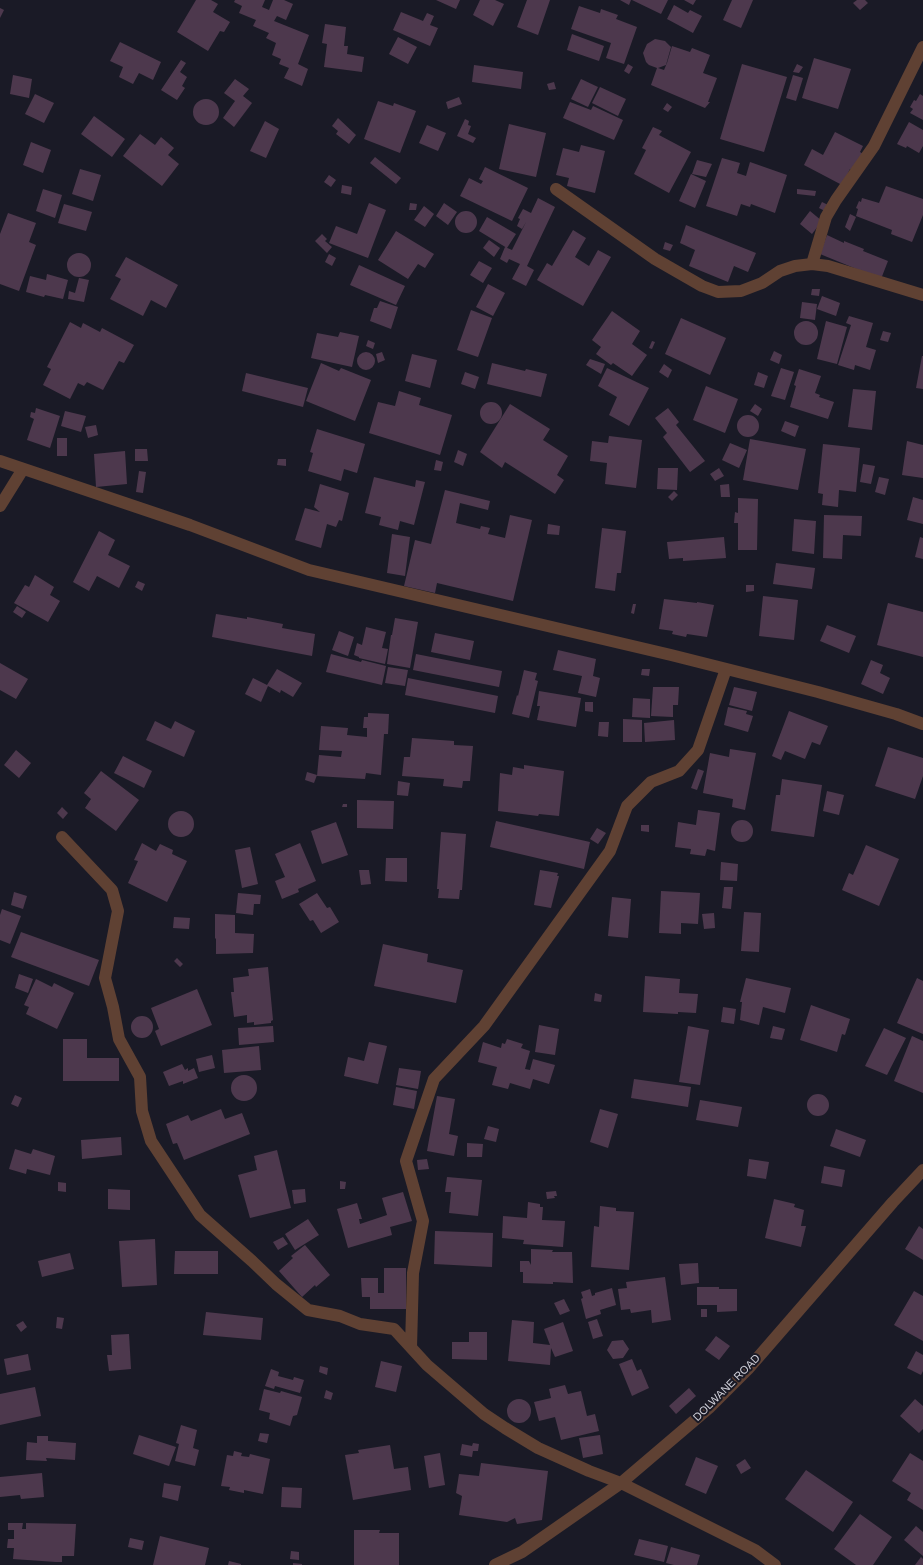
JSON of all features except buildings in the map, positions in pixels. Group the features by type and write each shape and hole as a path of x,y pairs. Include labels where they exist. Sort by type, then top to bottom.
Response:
{"street":[{"path":"812,264 826,217 836,200 853,178 874,146 923,47"},
{"path":"556,189 655,259 702,286 718,292 740,291 762,283 780,271 795,266 812,264 828,266 923,295"},
{"path":"0,461 190,525 309,570 671,654 818,692 896,714 923,724"},
{"path":"0,506 23,469"},
{"path":"411,1347 413,1274 423,1221 406,1161 434,1079 484,1026 610,851 627,806 651,782 679,771 698,750 726,669"},
{"path":"62,837 112,890 118,911 105,978 114,1007 119,1040 140,1077 142,1111 151,1141 200,1215 252,1260 276,1284 308,1310 340,1316 360,1324 394,1329 428,1365 460,1394 505,1428 538,1448 589,1471 621,1483 755,1550 776,1565"},
{"name":"DOLWANE ROAD","path":"495,1565 522,1552 621,1483 709,1408 748,1369 893,1202 923,1170"}]}
